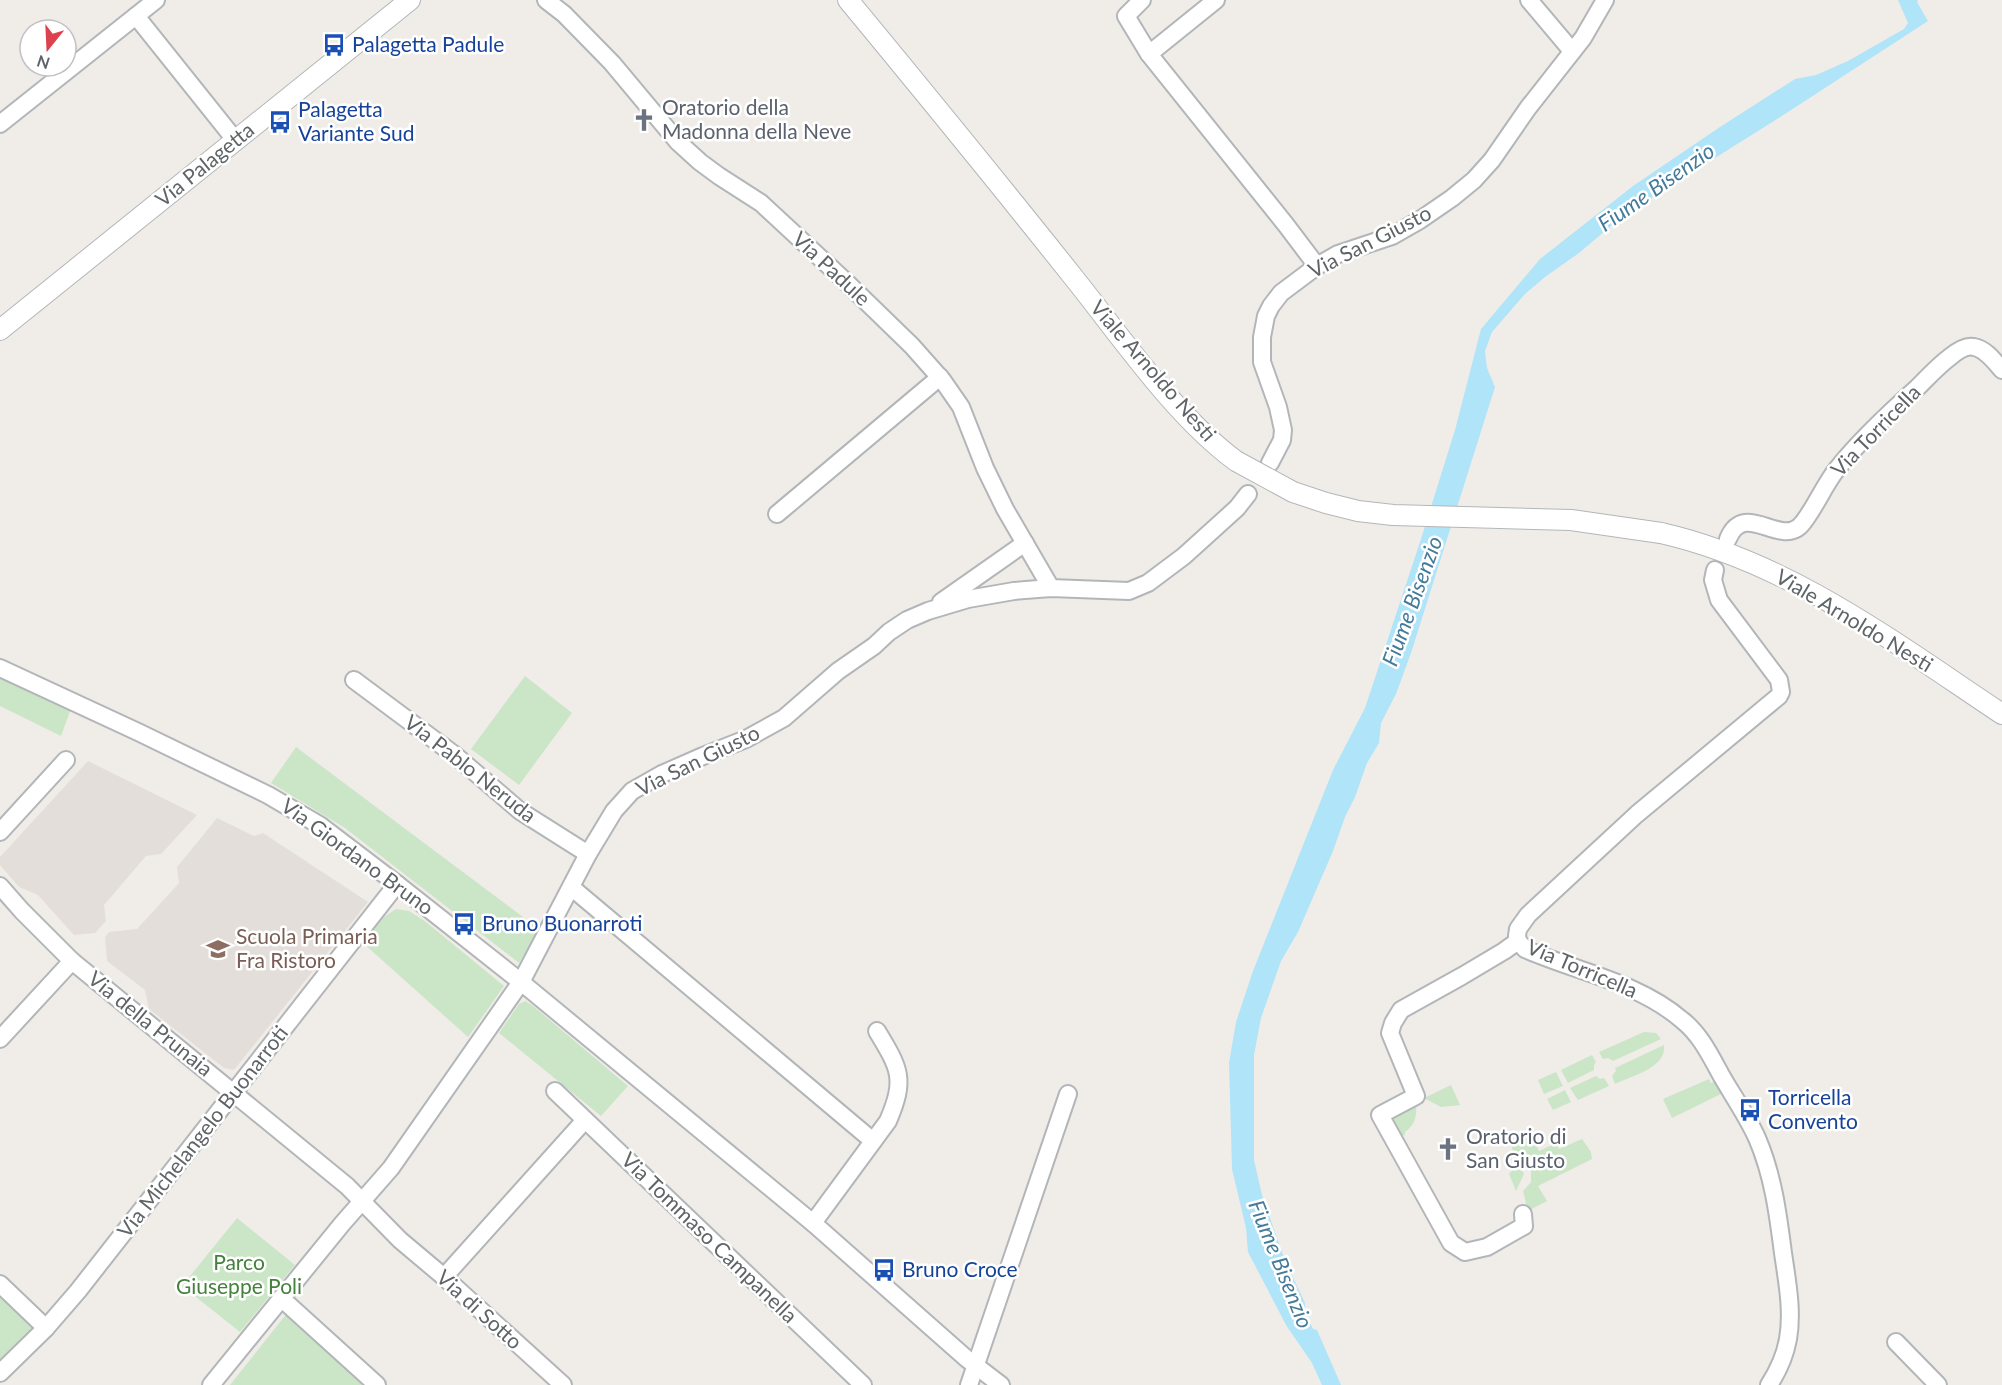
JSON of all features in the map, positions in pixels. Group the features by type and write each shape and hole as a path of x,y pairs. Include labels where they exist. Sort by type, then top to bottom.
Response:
{"street":[{"path":"0,124 156,0"},
{"name":"Via Palagetta","path":"0,330 410,0"},
{"name":"Via Padule","path":"546,0 564,14 612,63 678,142 700,162 760,203 843,279 912,346 940,377 961,407 985,468 1005,509 1051,588"},
{"name":"Viale Arnoldo Nesti","path":"848,0 978,157 1155,380 1202,433 1236,460 1293,492 1358,511 1393,515 1571,520 1661,533 1736,556 1796,582 2002,714"},
{"path":"1142,0 1126,16 1149,54 1317,266"},
{"path":"1149,54 1216,0"},
{"path":"1529,0 1572,51"},
{"name":"Via San Giusto","path":"1270,463 1282,440 1283,429 1263,362 1262,337 1266,316 1271,306 1281,293 1317,266 1338,254 1392,236 1420,220 1474,180 1492,160 1528,108 1583,38 1605,0"},
{"path":"136,16 236,141"},
{"name":"Via Torricella","path":"1728,539 1735,528 1749,522 1756,522 1782,532 1789,532 1800,526 1822,490 1847,457 1959,350 1974,347 2002,370"},
{"path":"777,514 940,377"},
{"name":"Via San Giusto","path":"211,1385 281,1298 381,1181 521,982 588,854 614,811 632,791 662,774 747,739 784,718 838,671 874,646 889,632 907,620 928,611 968,599 1014,591 1051,588 1129,591 1148,583 1184,556 1237,508 1248,494"},
{"name":"Via San Giusto","path":"928,611 1025,543"},
{"name":"Via Torricella","path":"1715,570 1713,580 1719,600 1779,680 1781,692 1775,701 1636,814 1586,860 1528,915 1518,929 1518,941 1526,949 1625,987 1671,1011 1694,1031 1734,1097 1756,1137 1767,1165 1775,1199 1786,1270 1788,1337 1784,1354 1769,1385"},
{"name":"Via Giordano Bruno","path":"0,668 268,795 321,826 521,982 813,1223 975,1365 1001,1385"},
{"name":"Via Pablo Neruda","path":"354,680 456,756 520,810 588,854"},
{"path":"0,832 66,760"},
{"name":"Via Michelangelo Buonarroti","path":"0,1373 46,1328 85,1282 397,884"},
{"name":"Via della Prunaia","path":"0,886 72,961 362,1201"},
{"path":"571,887 873,1141"},
{"path":"1518,941 1401,1010 1390,1033 1416,1096 1380,1115 1451,1243 1465,1252 1487,1247 1524,1226 1523,1214"},
{"path":"0,1039 72,961"},
{"path":"813,1223 888,1121 895,1104 899,1085 896,1061 878,1031"},
{"name":"Via Tommaso Campanella","path":"555,1091 863,1385"},
{"path":"969,1385 1068,1094"},
{"path":"444,1277 585,1120"},
{"name":"Via di Sotto","path":"381,1181 382,1210 395,1235"},
{"name":"Via di Sotto","path":"362,1201 395,1235 563,1385"},
{"path":"0,1284 46,1328"},
{"path":"281,1298 377,1385"},
{"path":"1896,1342 1938,1385"}],"shaded area":[{"path":"88,761 197,815 161,854 146,856 104,905 106,921 95,933 74,935 38,895 19,887 0,865 0,857"},
{"name":"Scuola Primaria Fra Ristoro","path":"217,818 254,836 263,833 368,902 234,1070 224,1068 149,1009 145,990 107,961 105,937 109,932 137,929 179,883 177,867"}],"green space":[{"path":"0,668 73,703 61,736 0,706"},
{"path":"525,676 572,713 519,785 471,749"},
{"path":"296,747 539,929 519,963 345,828 271,783"},
{"path":"396,909 409,911 426,922 504,986 468,1037 362,942 384,917"},
{"path":"525,1001 628,1086 601,1116 499,1033 519,1004"},
{"path":"1644,1032 1656,1033 1661,1039 1613,1061 1608,1058 1603,1059 1599,1052"},
{"path":"1664,1045 1660,1060 1654,1065 1615,1084 1612,1076 1616,1071 1615,1068"},
{"path":"1592,1055 1596,1062 1594,1070 1568,1083 1561,1070"},
{"path":"1556,1072 1563,1086 1544,1094 1538,1080"},
{"path":"1596,1076 1600,1079 1604,1078 1609,1086 1578,1100 1570,1088"},
{"path":"1709,1079 1711,1083 1719,1079 1725,1092 1672,1118 1663,1099"},
{"path":"1451,1085 1460,1105 1441,1107 1424,1098"},
{"path":"1565,1090 1571,1102 1553,1110 1547,1099"},
{"path":"1416,1102 1414,1122 1405,1135 1400,1137 1389,1116"},
{"path":"1526,1134 1527,1136 1531,1134 1539,1151 1556,1143 1559,1149 1582,1139 1591,1152 1592,1159 1538,1186 1547,1201 1528,1211 1523,1191 1531,1182 1531,1169 1525,1163 1516,1160 1510,1142"},
{"path":"1514,1168 1522,1170 1524,1174 1516,1191 1509,1174"},
{"name":"Parco Giuseppe Poli","path":"237,1218 295,1265 240,1332 182,1286"},
{"path":"0,1288 37,1324 0,1361"},
{"path":"288,1312 368,1385 230,1385"}],"water":[{"name":"Fiume Bisenzio","path":"1898,0 1918,0 1928,21 1624,215 1525,294 1492,332 1485,351 1487,368 1495,387 1411,653 1396,694 1381,723 1379,743 1367,763 1298,932 1281,961 1261,1018 1254,1055 1254,1160 1262,1195 1284,1258 1305,1303 1305,1311 1313,1329 1317,1330 1341,1385 1322,1385 1312,1363 1286,1325 1248,1252 1246,1228 1232,1169 1229,1063 1236,1022 1253,971 1333,770 1365,708 1455,430 1481,329 1540,259 1633,186 1795,79 1816,75 1848,61 1904,29 1908,23"}],"place":[{"name":"Palagetta Padule","path":"334,45"},
{"name":"Oratorio della Madonna della Neve","path":"644,120"},
{"name":"Palagetta Variante Sud","path":"280,122"},
{"name":"Bruno Buonarroti","path":"464,924"},
{"name":"Scuola Primaria Fra Ristoro","path":"218,949"},
{"name":"Torricella Convento","path":"1750,1110"},
{"name":"Oratorio di San Giusto","path":"1448,1149"},
{"name":"Bruno Croce","path":"884,1270"}]}
